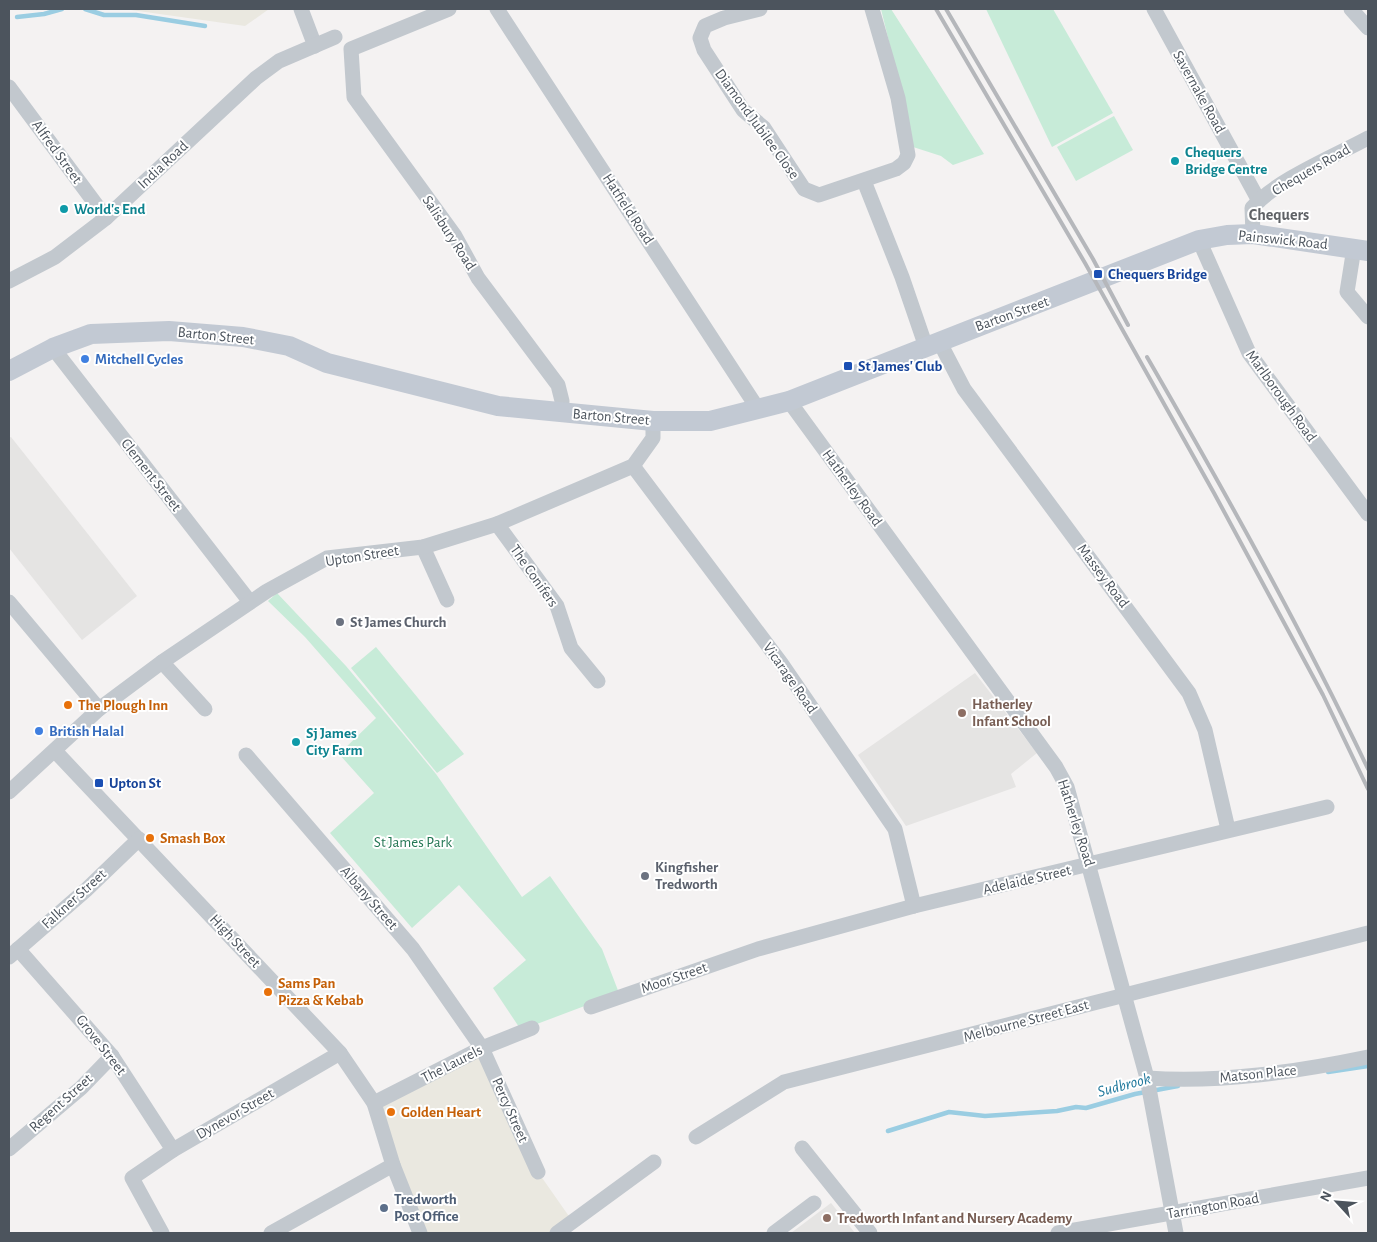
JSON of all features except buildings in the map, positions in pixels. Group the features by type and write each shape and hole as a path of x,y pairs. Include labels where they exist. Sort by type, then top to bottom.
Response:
{"main road":[{"name":"Painswick Road","path":"1199,240 1227,235 1253,234 1361,250"},
{"name":"Barton Street","path":"9,371 53,348 91,334 169,331 243,337 289,346 327,363 498,406 653,421 710,421 789,401 1199,240"}],"street":[{"path":"301,9 315,46"},
{"name":"Salisbury Road","path":"449,9 351,49 354,97 455,236 478,278 558,385 562,401 560,412"},
{"name":"Hatfield Road","path":"497,9 758,409"},
{"name":"Diamond Jubilee Close","path":"760,9 724,18 705,26 700,38 704,50 743,110 764,128 808,192 819,195 896,170 904,163 908,155 898,98 872,9"},
{"name":"Savernake Road","path":"1154,9 1258,201"},
{"path":"1351,9 1368,28"},
{"name":"India Road","path":"9,281 55,257 106,218 256,78 279,61 335,37"},
{"name":"Alfred Street","path":"9,87 106,218"},
{"name":"Chequers Road","path":"1253,234 1252,208 1258,201 1304,172 1368,138"},
{"path":"864,181 902,277 932,344"},
{"name":"Marlborough Road","path":"1199,240 1249,353 1368,514"},
{"path":"1361,250 1347,292 1368,317"},
{"name":"Massey Road","path":"932,344 1189,693 1205,730 1228,829"},
{"name":"Clement Street","path":"53,348 250,602"},
{"name":"Hatherley Road","path":"789,401 1056,767 1067,787 1090,865 1123,996 1147,1079 1176,1233"},
{"path":"633,466 653,438 653,421"},
{"name":"Upton Street","path":"9,792 99,709 162,662 250,602 327,558 423,547 497,524 633,466"},
{"name":"Vicarage Road","path":"633,466 781,663 895,829 914,906"},
{"name":"The Conifers","path":"497,524 557,606 571,648 598,681"},
{"path":"423,547 447,600"},
{"path":"9,602 99,709"},
{"path":"162,662 205,709"},
{"name":"High Street","path":"55,751 340,1053 374,1103 393,1165 420,1233"},
{"name":"Albany Street","path":"246,755 413,949 482,1048"},
{"name":"Adelaide Street","path":"758,949 914,906 1090,865 1228,829 1327,807"},
{"name":"Falkner Street","path":"13,953 139,839"},
{"name":"Melbourne Street East","path":"696,1137 784,1082 1368,933"},
{"name":"Moor Street","path":"591,1007 758,949"},
{"name":"Grove Street","path":"13,953 112,1056 173,1150"},
{"name":"The Laurels","path":"374,1103 482,1048 532,1028"},
{"name":"Percy Street","path":"482,1048 538,1172"},
{"name":"Dynevor Street","path":"162,1233 132,1178 173,1150 340,1053"},
{"name":"Regent Street","path":"9,1150 80,1088 112,1056"},
{"name":"Matson Place","path":"1147,1079 1209,1079 1316,1068 1368,1057"},
{"path":"802,1148 870,1233"},
{"path":"557,1233 654,1162"},
{"path":"271,1233 393,1165"},
{"name":"Tarrington Road","path":"1058,1233 1368,1178"},
{"path":"774,1233 814,1203"}],"shaded area":[{"path":"124,9 269,9 245,26"},
{"path":"11,437 137,596 82,640 9,548 9,438"},
{"name":"Hatherley Infant School","path":"975,673 1037,753 1011,774 1016,787 906,826 858,755"},
{"path":"482,1048 538,1172 573,1222 557,1233 420,1233 374,1103"},
{"name":"Tredworth Infant and Nursery Academy","path":"831,1203 855,1233 791,1233"}],"green space":[{"path":"881,9 891,9 984,154 953,165 941,156 910,146 903,99"},
{"path":"986,9 1053,9 1113,113 1052,147"},
{"path":"1114,116 1133,150 1076,181 1057,147"},
{"name":"St James Park","path":"277,593 346,666 436,774 522,897 550,876 602,949 619,993 521,1030 493,988 526,960 459,885 412,928 330,833 374,793 339,754 376,718 305,637 268,601"},
{"path":"376,647 464,754 437,773 351,668"}],"waterway":[{"path":"17,17 44,14 62,9"},
{"path":"85,9 104,15 136,15 205,26"},
{"name":"Sudbrook","path":"1328,1072 1368,1066"},
{"name":"Sudbrook","path":"888,1131 949,1112 985,1116 1057,1111 1076,1107 1086,1108 1135,1094 1178,1086"}],"railway":[{"path":"936,9 1085,263 1214,493 1323,695 1368,789"},
{"path":"946,9 1093,259 1128,325"},
{"path":"1147,357 1262,561 1368,769"}],"place":[{"name":"Chequers Bridge Centre","path":"1175,161"},
{"name":"World's End","path":"64,209"},
{"name":"Chequers Bridge","path":"1098,274"},
{"name":"Mitchell Cycles","path":"85,359"},
{"name":"St James' Club","path":"848,366"},
{"name":"St James Church","path":"340,622"},
{"name":"The Plough Inn","path":"68,705"},
{"name":"Hatherley Infant School","path":"962,713"},
{"name":"British Halal","path":"39,731"},
{"name":"Sj James City Farm","path":"296,742"},
{"name":"Upton St","path":"99,783"},
{"name":"Smash Box","path":"150,838"},
{"name":"Kingfisher Tredworth","path":"645,876"},
{"name":"Sams Pan Pizza & Kebab","path":"268,992"},
{"name":"Golden Heart","path":"391,1112"},
{"name":"Tredworth Post Office","path":"384,1208"},
{"name":"Tredworth Infant and Nursery Academy","path":"827,1218"}],"district":[{"name":"Chequers","path":"1279,215"}]}
